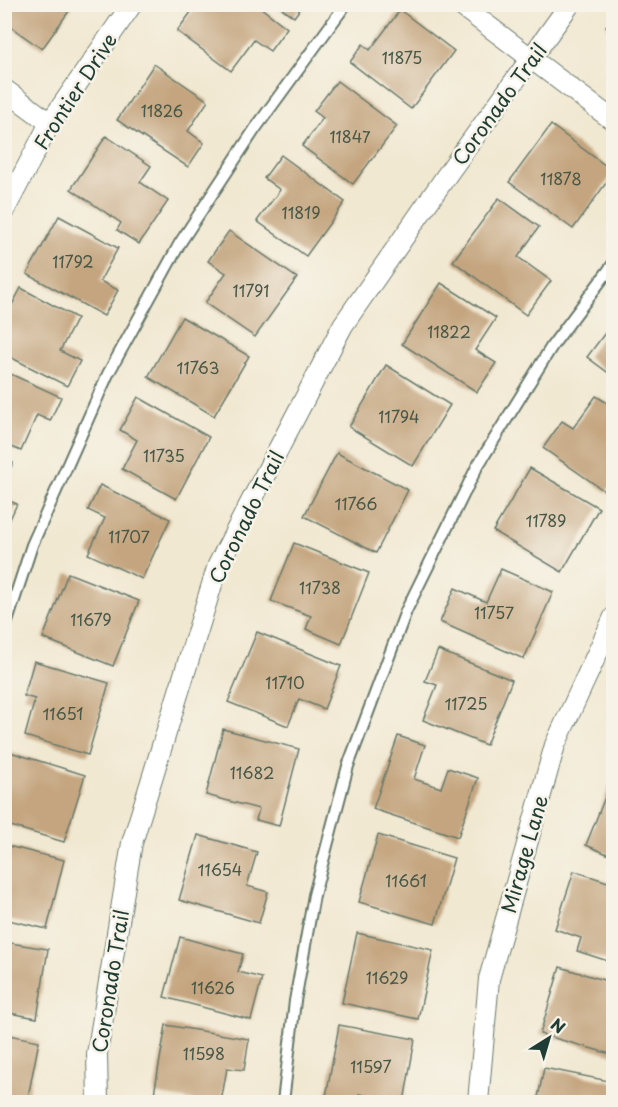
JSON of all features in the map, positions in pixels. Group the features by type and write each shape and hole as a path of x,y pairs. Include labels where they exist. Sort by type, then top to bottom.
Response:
{"street":[{"name":"Frontier Drive","path":"4,212 50,123 132,4"},
{"path":"459,4 614,121"},
{"name":"Coronado Trail","path":"98,1102 97,1054 132,843 218,565 343,325 570,4"},
{"path":"4,89 50,123"},
{"name":"Mirage Lane","path":"478,1102 489,979 498,946 555,745 614,617"}],"lane":[{"path":"4,631 32,545 108,374 180,243 255,129 346,4"},
{"path":"284,1102 295,1001 314,895 348,766 406,611 477,467 552,346 614,263"}],"building":[{"path":"4,4 74,4 42,49 4,22"},
{"path":"197,4 256,4 287,28 270,51 254,40 231,71 177,31"},
{"path":"277,5 303,5 294,17"},
{"path":"400,10 454,51 411,109 350,62 363,44 370,50"},
{"path":"614,16 614,32 606,26"},
{"path":"154,64 208,101 188,131 204,143 188,167 117,120"},
{"path":"337,81 397,126 353,184 302,146 323,118 314,111"},
{"path":"551,125 614,172 573,229 509,182"},
{"path":"106,136 151,166 140,182 168,201 139,244 117,230 121,223 71,189"},
{"path":"281,155 345,202 306,256 257,221 280,190 264,178"},
{"path":"499,198 539,227 518,257 551,281 526,315 453,261"},
{"path":"59,216 118,248 100,281 118,290 104,316 27,274"},
{"path":"229,231 297,278 255,337 205,303 226,273 208,261"},
{"path":"441,283 496,318 475,350 496,363 477,392 402,344"},
{"path":"21,288 77,318 60,351 80,361 67,386 4,354 4,320"},
{"path":"182,317 249,356 214,416 148,377"},
{"path":"608,329 614,333 614,377 587,357"},
{"path":"386,365 450,405 413,466 349,427"},
{"path":"4,371 61,397 50,421 37,415 21,451 4,444"},
{"path":"596,396 614,407 614,482 606,492 543,448 562,421 573,428"},
{"path":"138,397 209,437 176,499 122,469 137,440 120,430"},
{"path":"337,453 408,490 376,553 304,516"},
{"path":"4,460 13,463 4,482"},
{"path":"530,468 599,508 562,572 493,531"},
{"path":"100,485 170,519 142,579 88,554 105,518 88,510"},
{"path":"4,499 17,504 4,532"},
{"path":"294,543 369,573 341,644 306,629 311,616 271,601"},
{"path":"501,569 553,592 524,659 440,622 455,588 486,602"},
{"path":"68,573 139,601 113,666 43,638"},
{"path":"257,632 341,666 324,709 299,699 288,726 228,702"},
{"path":"438,650 512,680 486,745 423,720 437,685 425,681"},
{"path":"34,661 109,683 88,755 25,736 35,699 24,696"},
{"path":"223,729 299,749 279,826 256,820 259,809 206,795"},
{"path":"398,736 425,745 414,779 441,788 448,768 478,778 458,837 373,809"},
{"path":"10,752 85,775 64,842 4,824 4,769"},
{"path":"614,777 614,857 586,845"},
{"path":"198,835 257,852 247,886 268,892 259,923 179,900"},
{"path":"378,835 454,858 435,924 359,902"},
{"path":"4,845 64,860 47,929 4,919"},
{"path":"574,871 614,884 614,963 577,951 581,938 555,929"},
{"path":"357,933 433,950 418,1019 342,1003"},
{"path":"180,937 243,954 238,972 262,978 251,1020 164,997"},
{"path":"4,942 48,949 37,1018 4,1012"},
{"path":"560,967 614,983 614,1055 540,1034"},
{"path":"166,1025 249,1039 244,1070 227,1068 221,1102 200,1102 154,1094"},
{"path":"339,1025 415,1039 404,1102 359,1094 358,1102 325,1102"},
{"path":"4,1034 39,1041 27,1102 4,1099"},
{"path":"544,1068 614,1082 614,1102 537,1102"}]}
